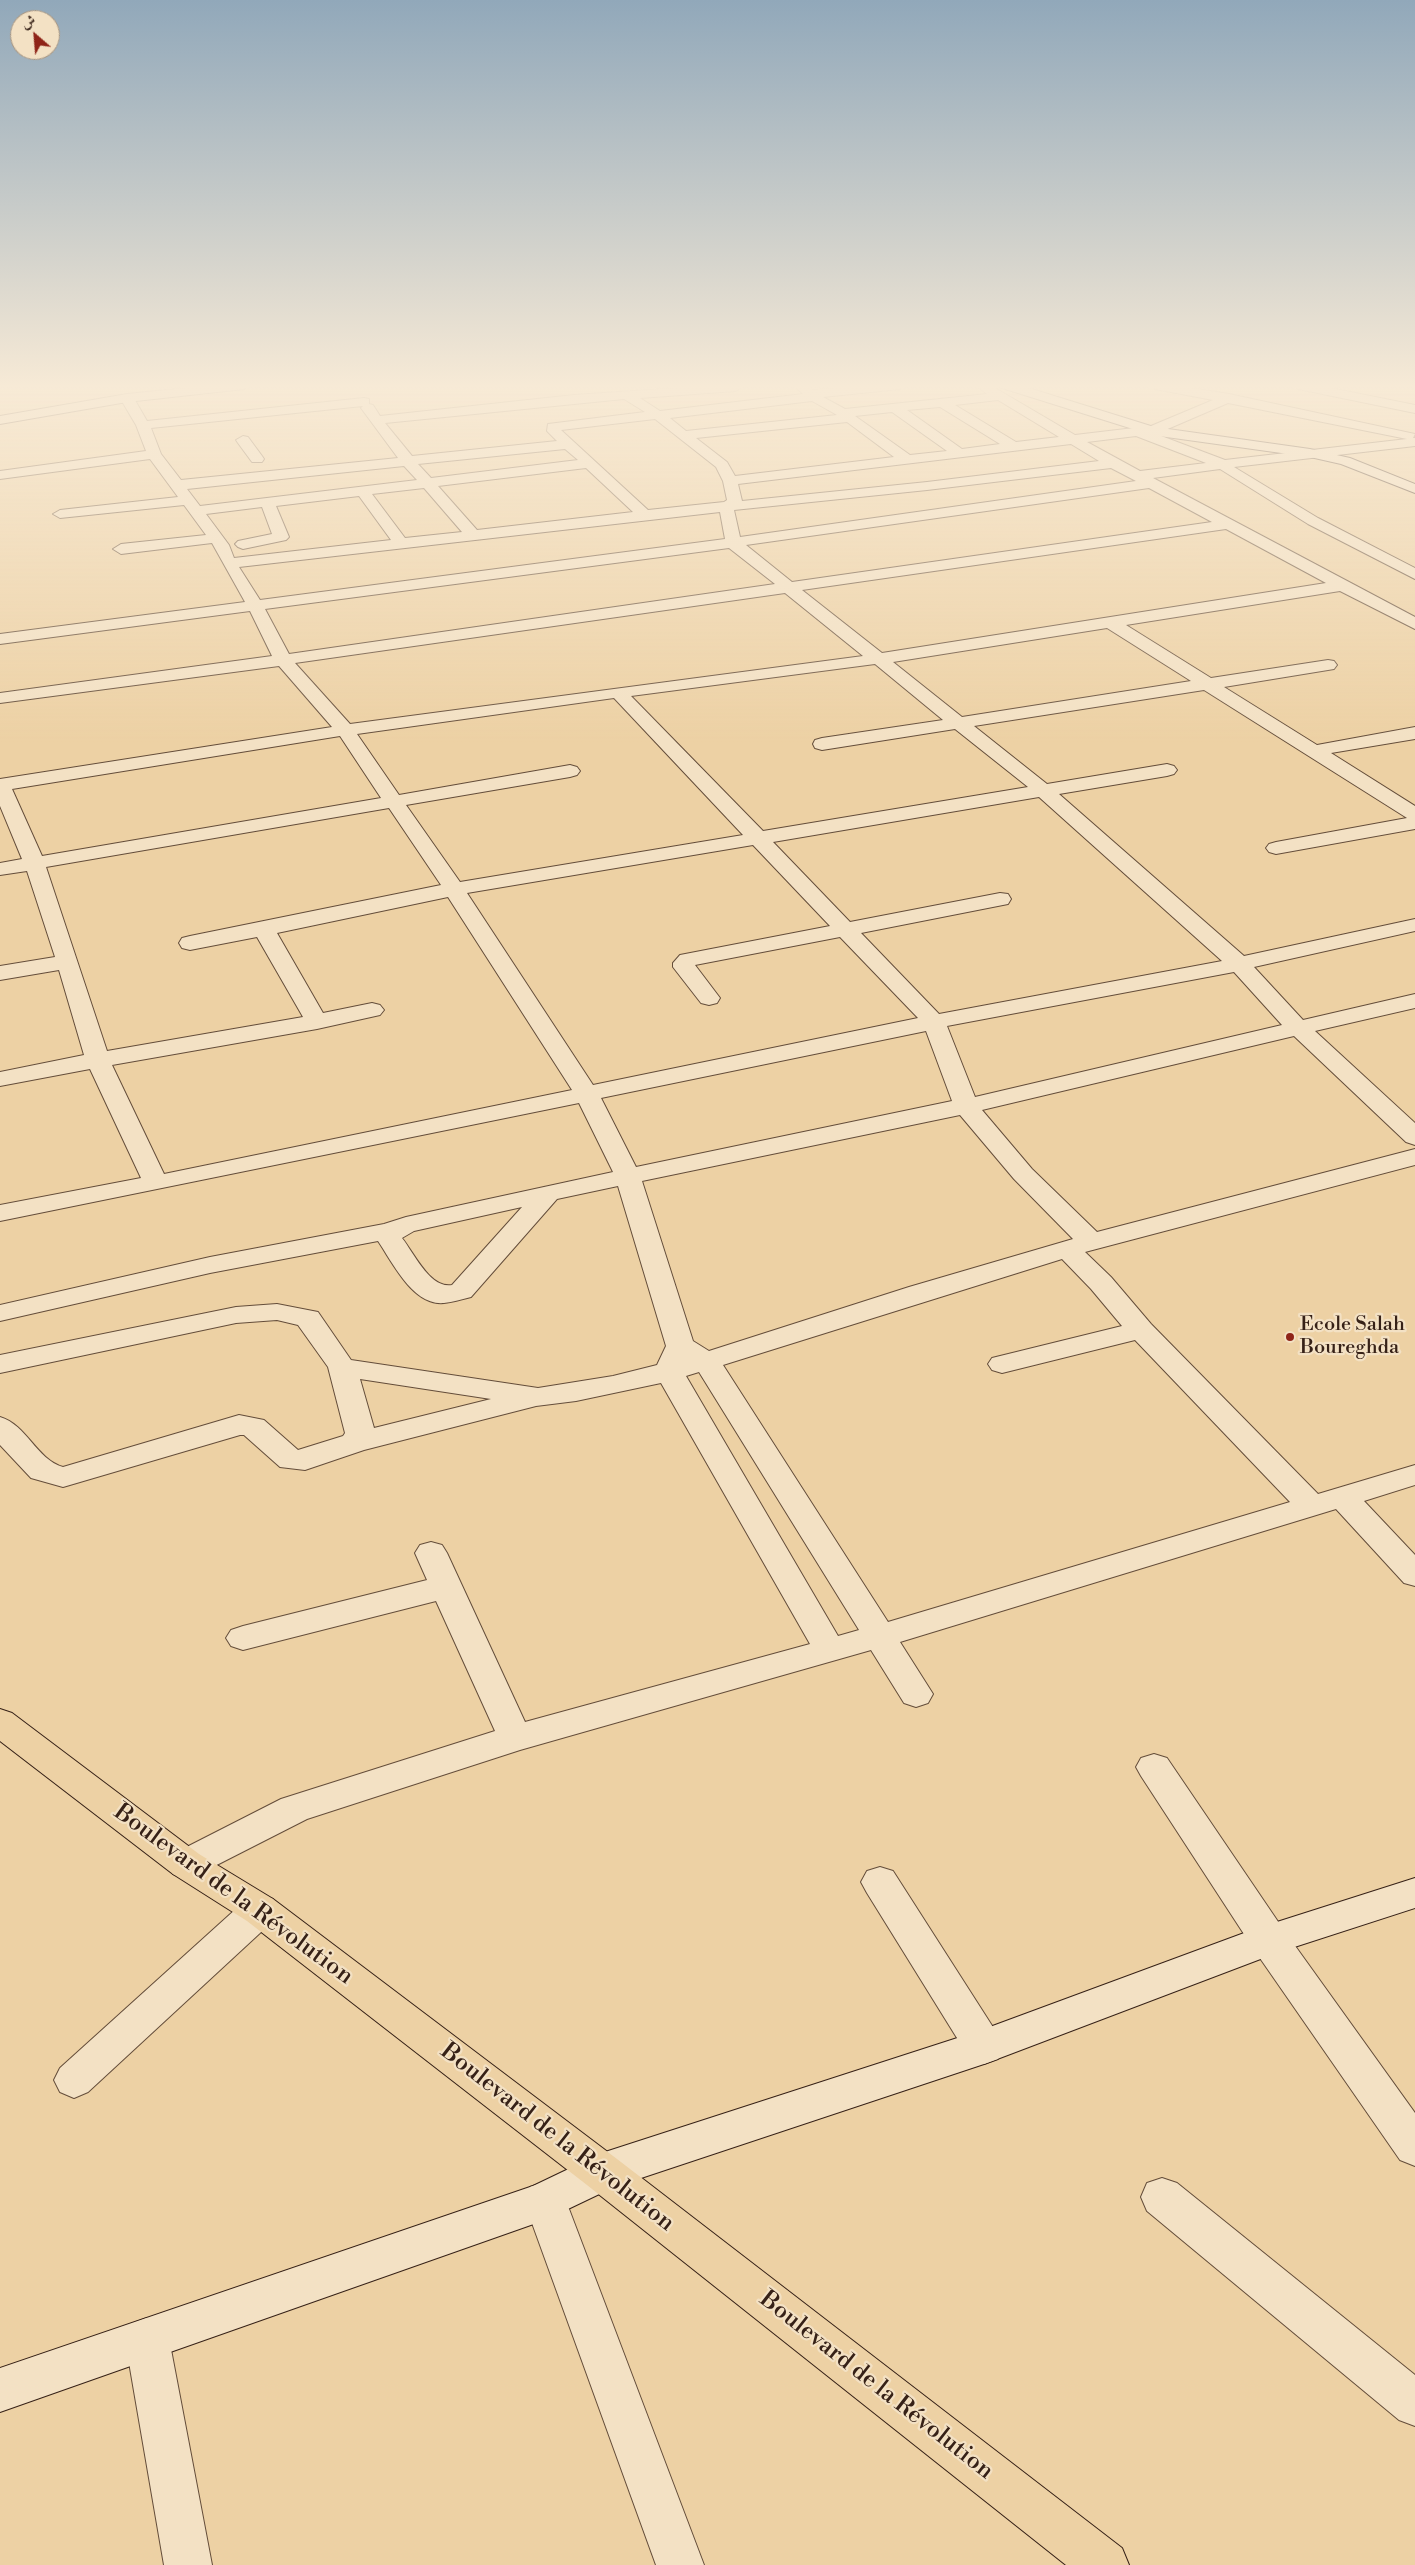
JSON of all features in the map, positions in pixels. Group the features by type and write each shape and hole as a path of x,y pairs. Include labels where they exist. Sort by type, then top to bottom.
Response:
{"main road":[{"name":"Boulevard de la Révolution","path":"0,1722 186,1864 260,1910 602,2172 1106,2565"}],"street":[{"path":"60,514 93,505"},
{"path":"193,505 255,605 284,660 345,730 454,889 587,1094 628,1176 675,1359 830,1650"},
{"path":"222,549 281,537 269,505"},
{"path":"373,505 401,543"},
{"path":"447,505 472,534"},
{"path":"634,505 645,515"},
{"path":"726,508 730,505"},
{"path":"121,548 222,549 401,543 645,515 754,505"},
{"path":"0,638 733,543 1000,505"},
{"path":"1193,505 1415,624"},
{"path":"1286,505 1415,574"},
{"path":"726,508 732,524 733,543 1044,791 1239,964 1296,1027 1415,1137"},
{"path":"0,698 284,660 1230,524"},
{"path":"156,1183 97,1058 68,962 34,862 0,785 345,730 618,692 877,659 1113,624 1345,586"},
{"path":"1113,624 1415,815"},
{"path":"822,744 1328,665"},
{"path":"618,692 934,1022 966,1106 1079,1245 1101,1282 1141,1330 1328,1501 1415,1575"},
{"path":"1313,751 1415,734"},
{"path":"190,942 264,929 454,889 758,840 1167,770"},
{"path":"0,869 394,803 570,771"},
{"path":"1276,848 1415,823"},
{"path":"709,998 684,966 684,963 688,960 1000,899"},
{"path":"0,1213 156,1183 934,1022 1239,964 1415,925"},
{"path":"264,929 317,1022"},
{"path":"0,973 68,962"},
{"path":"0,1313 210,1265 391,1232 406,1225 628,1176 966,1106 1296,1027 1415,1001"},
{"path":"0,1079 97,1058 317,1022 372,1010"},
{"path":"0,1426 42,1471 62,1477 239,1425 253,1427 292,1460 305,1460 354,1443 538,1397 598,1388 675,1359 706,1361 911,1295 1079,1245 1415,1157"},
{"path":"391,1232 389,1238 425,1288 442,1295 461,1291 547,1194"},
{"path":"0,1364 236,1314 276,1312 308,1318 342,1367 360,1433 354,1443"},
{"path":"1002,1364 1141,1330"},
{"path":"706,1361 916,1694"},
{"path":"342,1367 538,1397"},
{"path":"186,1864 294,1809 515,1738 880,1636 1415,1475"},
{"path":"431,1553 444,1586 515,1738"},
{"path":"243,1638 444,1586"},
{"path":"1154,1767 1269,1940 1415,2147"},
{"path":"880,1882 984,2047"},
{"path":"0,2390 545,2201 602,2172 984,2047 1269,1940 1413,1898"},
{"path":"74,2080 260,1910"},
{"path":"1162,2197 1415,2404"},
{"path":"545,2201 680,2565"},
{"path":"147,2339 188,2565"}],"place":[{"name":"Ecole Salah Boureghda","path":"1290,1337"}]}
